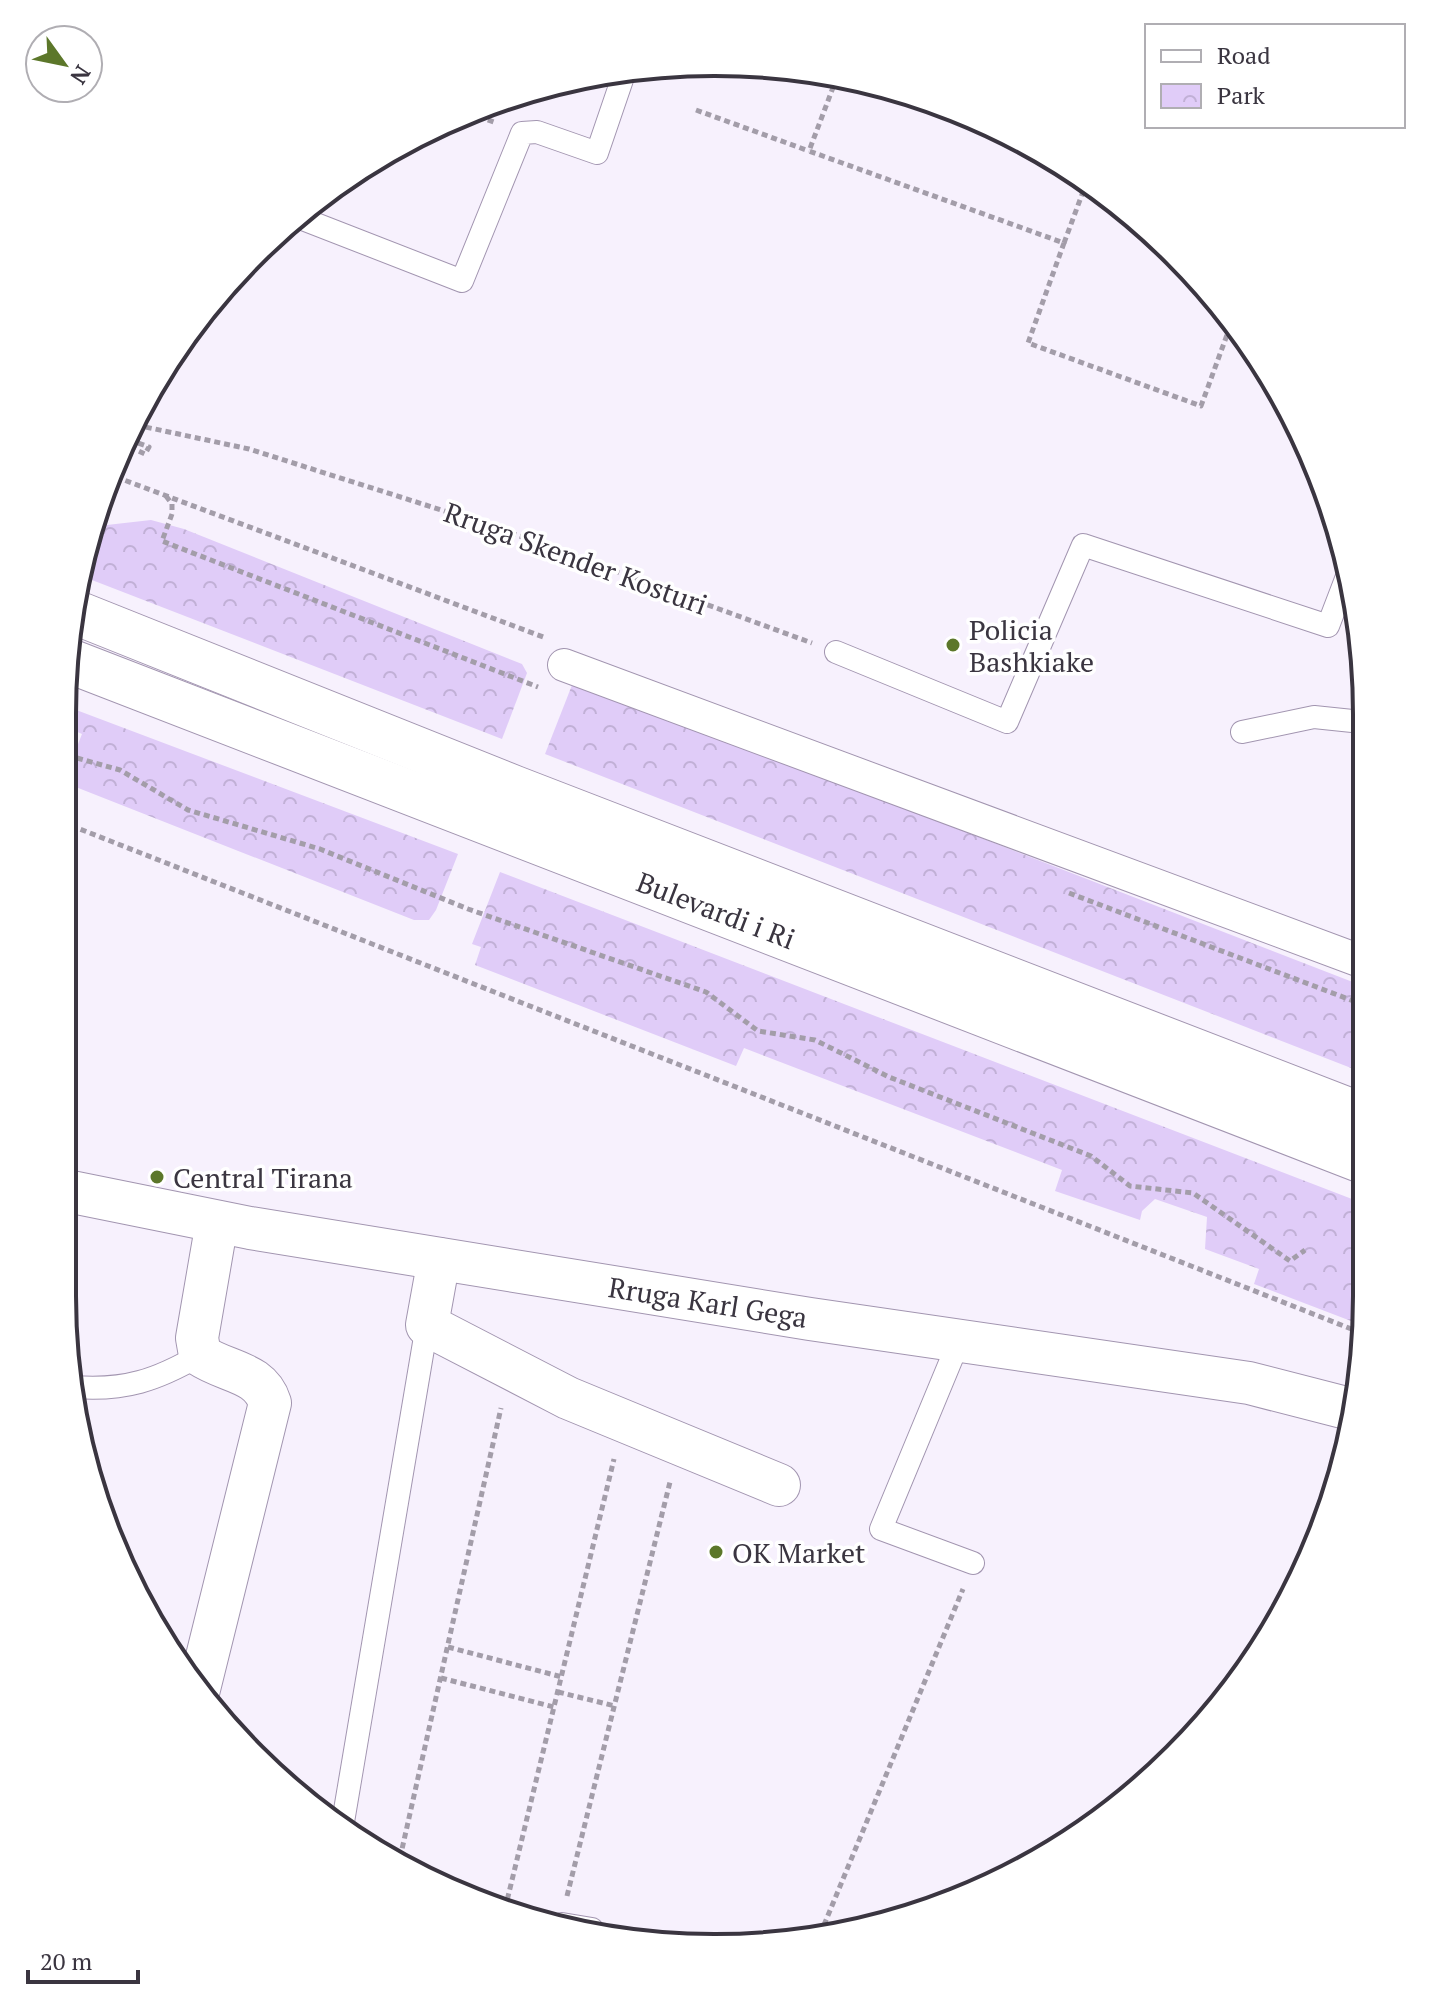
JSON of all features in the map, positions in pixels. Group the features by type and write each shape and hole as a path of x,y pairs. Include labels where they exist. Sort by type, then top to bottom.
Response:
{"main road":[{"name":"Bulevardi i Ri","path":"84,616 515,788 1353,1112"},
{"name":"Bulevardi i Ri","path":"78,664 1353,1157"}],"street":[{"path":"564,665 1353,958"},
{"name":"Rruga Karl Gega","path":"76,1193 217,1222 439,1259 1249,1383 1343,1407"},
{"path":"202,1676 270,1403 265,1387 200,1355 197,1338 217,1222"},
{"path":"439,1259 427,1325 568,1398 779,1485"}],"lane":[{"path":"309,222 462,281 522,133 537,132 597,153 621,83"},
{"path":"836,652 1007,722 1083,545 1328,626 1341,591"},
{"path":"1242,732 1314,717 1353,721"},
{"path":"344,1815 427,1325"},
{"path":"959,1341 881,1529 973,1563"},
{"path":"82,1387 116,1388 164,1376 200,1355"}],"path":[{"path":"809,151 833,87"},
{"path":"696,110 1064,243"},
{"path":"1082,193 1028,343 1201,406 1227,335"},
{"name":"Rruga Skender Kosturi","path":"145,427 249,449 495,527 836,652"},
{"path":"134,449 145,454 149,447 137,443"},
{"path":"122,478 567,645 564,665"},
{"path":"166,496 172,504 172,514 162,541 524,681"},
{"path":"77,758 120,770 188,810 320,849 468,909 706,992 758,1031 815,1040 889,1077 1091,1156 1130,1186 1193,1193 1290,1261 1305,1250"},
{"path":"76,828 1352,1329"},
{"path":"401,1852 510,1368"},
{"path":"507,1899 623,1421"},
{"path":"563,1916 680,1445"},
{"path":"824,1925 973,1563"},
{"path":"448,1647 562,1677"},
{"path":"441,1678 554,1707"},
{"path":"558,1692 615,1706"}],"green space":[{"path":"151,520 184,529 522,664 527,673 502,739 91,579 105,525"},
{"path":"574,680 1353,982 1353,1069 545,754"},
{"path":"76,710 458,854 436,910 429,920 414,920 76,787 76,749 82,734 76,731"},
{"path":"500,872 1353,1199 1351,1321 1254,1284 1259,1269 1205,1249 1207,1217 1155,1199 1142,1211 1140,1220 1055,1191 1062,1170 744,1048 736,1066 475,965 481,947 472,944"}],"place":[{"name":"Policia Bashkiake","path":"953,645"},
{"name":"Central Tirana","path":"157,1177"},
{"name":"OK Market","path":"716,1552"}]}
